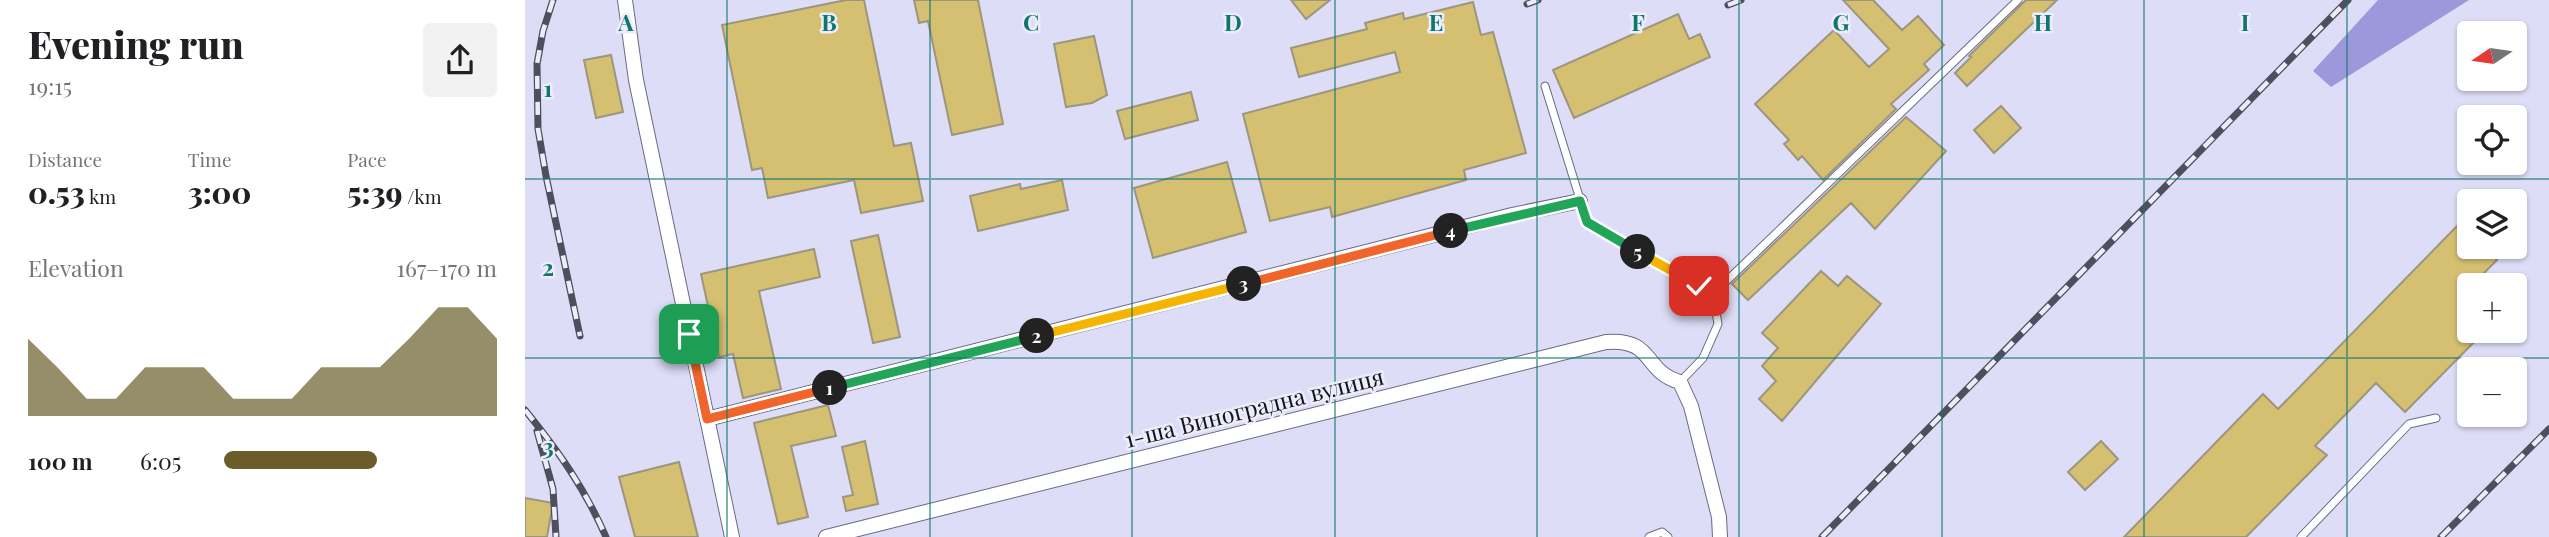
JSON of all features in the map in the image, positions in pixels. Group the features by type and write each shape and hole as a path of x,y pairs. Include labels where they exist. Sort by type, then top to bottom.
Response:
{"street":[{"path":"625,0 636,80 732,537"},
{"path":"707,419 1512,215 1580,201"},
{"name":"1-ша Виноградна вулиця","path":"826,537 880,531 1606,342 1632,342 1669,379 1681,382"},
{"path":"1681,382 1691,406 1719,517 1720,537"}],"lane":[{"path":"1713,294 2018,0"},
{"path":"1545,86 1587,222 1713,294"},
{"path":"1681,382 1703,358 1718,324 1713,294"},
{"path":"2301,537 2409,424 2436,418"},
{"path":"1649,537 1662,532 1668,537"}],"shaded area":[{"path":"2378,0 2469,0 2331,87 2313,71"}],"building":[{"path":"846,0 864,0 894,146 911,143 923,201 861,213 854,180 768,198 762,168 752,170 722,25"},
{"path":"914,0 978,0 1003,124 952,135 928,21 919,23"},
{"path":"1291,0 1330,0 1306,19"},
{"path":"1843,0 1873,0 1902,30 1918,16 1944,45 1924,64 1929,70 1891,104 1896,109 1823,180 1802,156 1798,160 1784,144 1789,140 1755,104 1834,30 1869,67 1889,49"},
{"path":"2026,0 2057,0 1967,86 1955,73"},
{"path":"1473,2 1481,35 1493,32 1526,153 1464,170 1466,180 1332,217 1330,207 1270,221 1243,114 1400,72 1395,52 1299,77 1291,48 1367,29 1365,23 1403,13 1404,19"},
{"path":"1678,14 1689,39 1700,34 1710,57 1574,118 1553,70"},
{"path":"1094,36 1107,95 1092,103 1066,107 1054,44"},
{"path":"611,55 623,112 596,118 584,60"},
{"path":"1191,92 1198,120 1125,139 1117,111"},
{"path":"2001,106 2021,128 1994,153 1974,130"},
{"path":"1906,117 1946,151 1875,229 1851,203 1748,300 1732,284"},
{"path":"1227,162 1246,232 1153,258 1134,188"},
{"path":"1062,180 1068,210 978,231 970,196 1020,184 1021,189"},
{"path":"2457,226 2457,259 2497,260 2484,273 2457,273 2457,343 2473,343 2405,412 2376,383 2315,446 2327,455 2246,537 2124,537 2263,394 2278,409"},
{"path":"878,235 900,337 873,343 851,241"},
{"path":"814,249 820,277 759,291 781,389 743,398 733,354 719,357 701,274"},
{"path":"1821,271 1838,286 1847,276 1881,304 1782,421 1759,399 1776,381 1762,366 1778,348 1762,333"},
{"path":"828,405 836,436 791,446 808,517 778,524 754,423"},
{"path":"865,441 878,504 846,511 843,497 853,495 842,447"},
{"path":"2101,441 2118,459 2085,490 2068,472"},
{"path":"679,462 698,537 635,537 619,477"},
{"path":"525,498 553,503 547,537 525,537"}],"railway":[{"path":"553,0 543,31 537,64 538,129 580,336"},
{"path":"1527,4 1538,0"},
{"path":"1728,5 1741,0"},
{"path":"1822,537 2348,0"},
{"path":"525,410 570,470 606,537"},
{"path":"2441,537 2549,429"},
{"path":"537,431 553,489 556,537"}],"route":[{"path":"689,334 707,419 1512,215 1580,201 1587,222 1699,286"}]}
